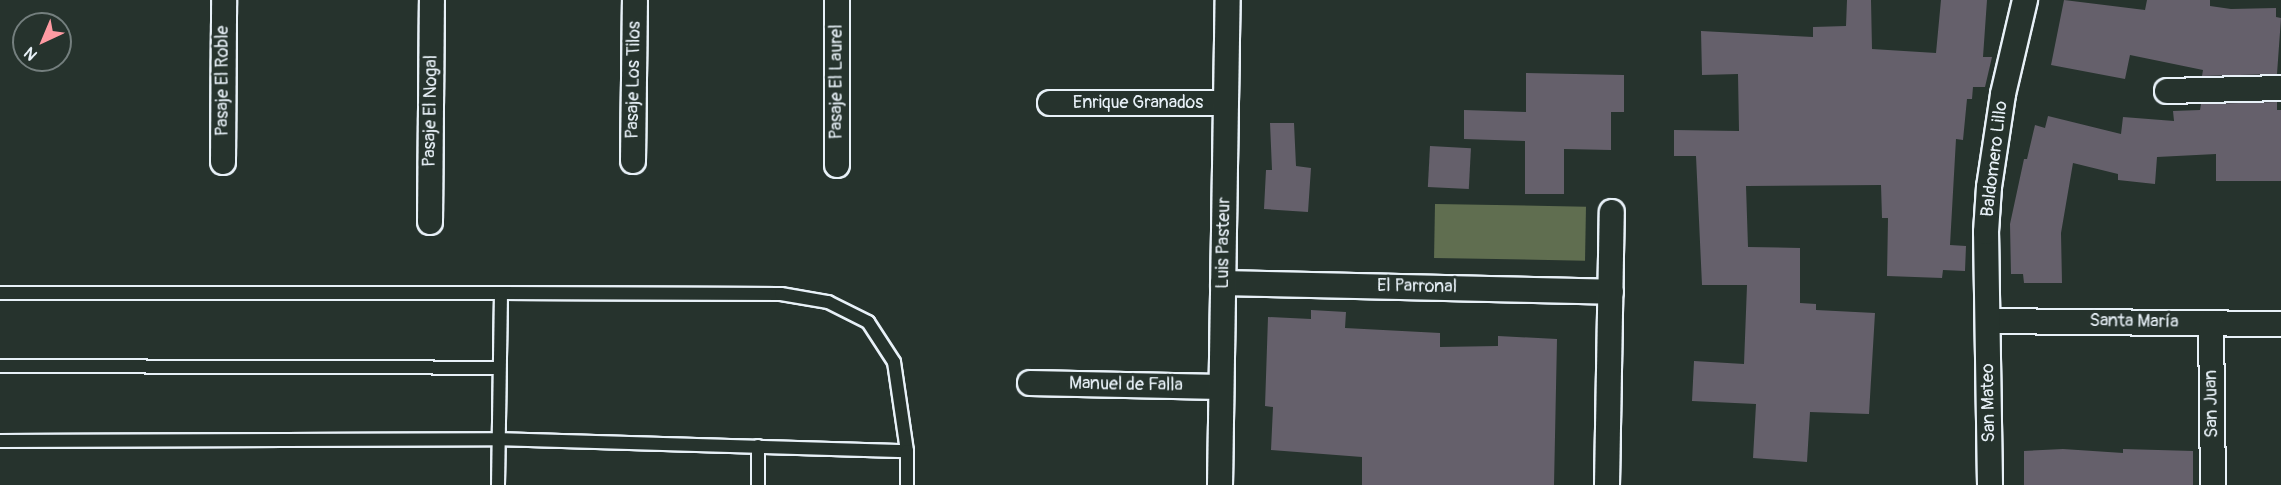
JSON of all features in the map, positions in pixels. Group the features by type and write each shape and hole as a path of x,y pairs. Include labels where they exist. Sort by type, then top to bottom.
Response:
{"street":[{"name":"Pasaje El Roble","path":"223,162 224,0"},
{"name":"Pasaje El Nogal","path":"430,222 432,0"},
{"name":"Pasaje Los Tilos","path":"633,161 635,0"},
{"name":"Pasaje El Laurel","path":"837,0 837,165"},
{"name":"Luis Pasteur","path":"1220,485 1227,0"},
{"name":"Baldomero Lillo","path":"1988,321 1989,187 2003,94 2025,0"},
{"path":"2167,91 2281,88"},
{"name":"Enrique Granados","path":"1050,103 1226,103"},
{"path":"1607,485 1612,212"},
{"name":"El Parronal","path":"1223,282 1611,292"},
{"name":"Santa María","path":"1988,321 2281,324"},
{"name":"San Mateo","path":"1988,321 1990,485"},
{"name":"San Juan","path":"2211,323 2213,485"},
{"name":"Manuel de Falla","path":"1030,383 1221,387"}],"lane":[{"path":"0,292 781,294 828,302 868,322 894,362 907,451 907,485"},
{"path":"498,485 501,293"},
{"path":"0,366 499,368"},
{"path":"0,441 498,439 907,451"},
{"path":"758,446 758,485"}],"green space":[{"path":"1435,204 1586,207 1585,261 1434,258"}],"building":[{"path":"1847,0 1871,0 1872,49 1936,53 1941,0 1987,0 1983,57 1992,57 1985,87 1973,87 1972,99 1967,99 1963,140 1956,139 1950,245 1966,246 1965,271 1943,270 1942,278 1887,276 1888,218 1882,218 1881,185 1746,186 1748,247 1800,248 1800,303 1816,304 1816,310 1875,313 1869,414 1810,412 1807,462 1753,458 1756,404 1692,401 1694,361 1744,364 1747,285 1702,285 1696,156 1674,156 1674,130 1739,131 1738,74 1702,75 1701,31 1813,37 1813,27 1846,26"},
{"path":"2064,0 2145,10 2147,0 2210,0 2210,6 2231,9 2276,8 2276,17 2281,18 2277,74 2202,76 2203,70 2130,55 2125,79 2051,65"},
{"path":"1526,73 1624,75 1624,112 1611,112 1611,150 1564,149 1564,194 1525,194 1525,141 1464,139 1464,110 1526,112"},
{"path":"2277,102 2277,110 2281,110 2281,181 2216,181 2216,154 2157,157 2155,184 2118,180 2118,174 2073,163 2061,233 2062,283 2024,283 2023,274 2011,274 2010,224 2024,159 2027,159 2035,125 2045,128 2048,116 2121,134 2123,117 2174,121 2173,111 2200,110 2201,104"},
{"path":"1270,123 1294,123 1296,166 1311,168 1308,212 1264,209 1266,170 1272,170"},
{"path":"1430,146 1471,148 1469,189 1428,187"},
{"path":"1311,310 1346,312 1345,328 1440,333 1440,347 1498,346 1498,336 1557,339 1554,485 1362,485 1362,457 1271,450 1273,407 1265,406 1268,317 1311,319"},
{"path":"2063,449 2123,453 2123,449 2193,451 2193,485 2024,485 2024,451"}]}
